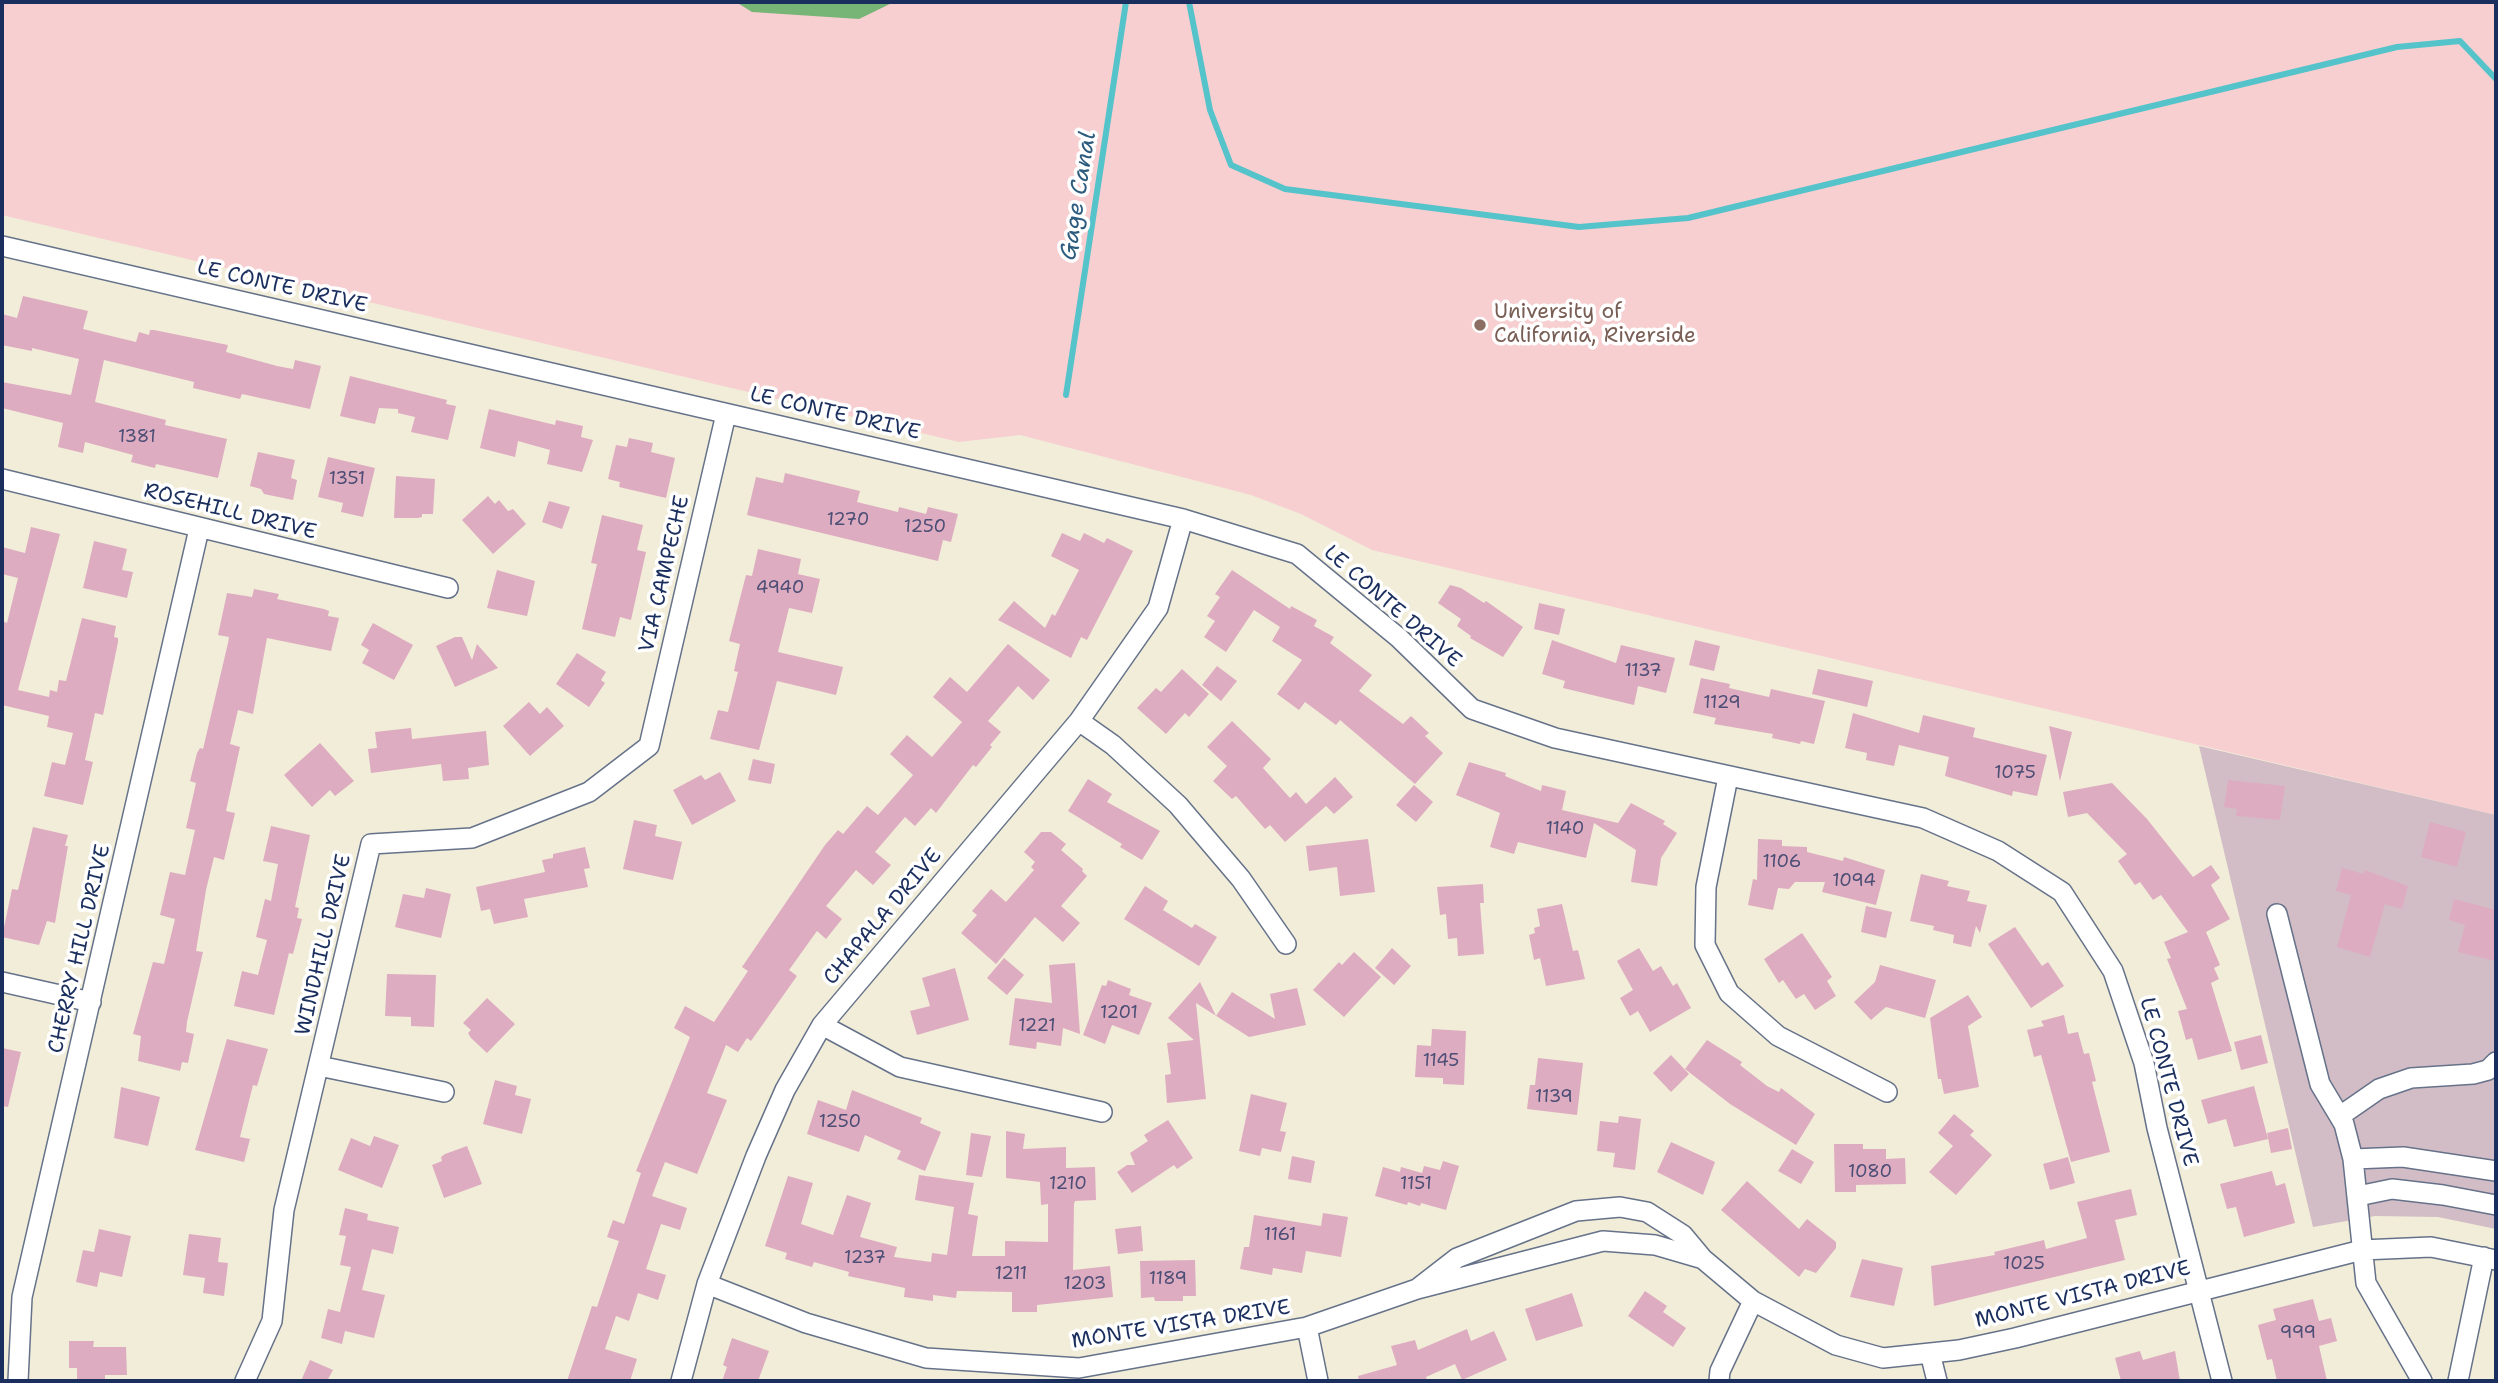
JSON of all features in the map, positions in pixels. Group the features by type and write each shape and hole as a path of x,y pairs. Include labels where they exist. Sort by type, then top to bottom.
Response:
{"street":[{"name":"LE CONTE DRIVE","path":"2,246 1183,519 1297,554 1399,638 1472,709 1555,738 1923,818 1998,851 2062,892 2113,971 2144,1063 2222,1381"},
{"name":"VIA CAMPECHE","path":"649,746 726,414"},
{"name":"ROSEHILL DRIVE","path":"2,479 448,588"},
{"name":"CHAPALA DRIVE","path":"681,1381 707,1284 756,1156 785,1090 822,1025 1079,720 1158,608 1183,519"},
{"name":"CHERRY HILL DRIVE","path":"19,1381 22,1297 199,529"},
{"path":"1079,720 1113,745 1178,805 1241,879 1286,944"},
{"name":"WINDHILL DRIVE","path":"245,1381 272,1321 284,1210 371,844 472,838 589,792 649,746"},
{"path":"1728,777 1706,887 1705,945 1729,993 1778,1036 1887,1092"},
{"path":"2277,914 2320,1084 2340,1116 2353,1159 2366,1283 2422,1381"},
{"path":"2,982 91,1002"},
{"path":"822,1025 900,1067 1102,1112"},
{"path":"2340,1116 2379,1089 2411,1078 2473,1074 2488,1070 2496,1062"},
{"name":"WINDHILL DRIVE","path":"319,1066 444,1092"},
{"path":"2353,1159 2403,1157 2496,1171"},
{"path":"2358,1196 2392,1189 2496,1205"},
{"name":"MONTE VISTA DRIVE","path":"1417,1289 1457,1258 1576,1211 1606,1206 1647,1212 1684,1235 1703,1259 1753,1301 1836,1345 1883,1357 1930,1353 2015,1338 2198,1289 2362,1250 2431,1247 2490,1258"},
{"name":"MONTE VISTA DRIVE","path":"707,1284 806,1323 926,1358 1079,1368 1307,1327 1417,1289 1603,1241 1655,1245 1703,1259"},
{"path":"2458,1381 2490,1258"},
{"path":"1719,1381 1720,1371 1753,1301"},
{"path":"1307,1327 1318,1381"},
{"path":"1930,1353 1937,1381"}],"shaded area":[{"name":"University of California, Riverside","path":"2,2 2496,2 2496,815 1372,550 1301,514 1251,495 1020,435 959,442 2,215"},
{"path":"2199,746 2496,815 2496,1229 2438,1217 2375,1216 2313,1227"}],"green space":[{"path":"736,2 894,2 859,19 752,12"}],"building":[{"path":"23,296 88,311 83,329 136,342 139,332 149,335 150,330 154,330 228,345 226,352 277,366 293,369 295,360 321,366 310,409 242,394 240,399 193,388 194,382 104,360 95,402 166,420 165,425 227,439 218,478 156,464 155,468 131,462 133,455 85,442 83,453 58,447 63,423 2,408 2,382 71,395 79,359 32,348 32,351 2,345 2,314 17,318"},
{"path":"350,376 447,400 446,404 456,406 448,440 411,432 415,417 398,413 398,409 379,408 375,424 340,416"},
{"path":"489,409 555,425 556,420 583,426 581,437 593,440 582,472 547,464 550,450 518,441 515,457 480,448"},
{"path":"629,438 653,443 651,452 675,458 666,498 619,487 620,482 608,479 616,445 627,447"},
{"path":"258,452 295,460 291,478 297,480 293,500 264,494 261,489 250,486"},
{"path":"328,457 375,468 363,517 341,512 343,503 318,497"},
{"path":"785,473 860,491 857,502 898,512 899,507 926,514 928,507 958,514 951,542 943,540 938,561 747,515 756,477 783,483"},
{"path":"396,476 435,479 433,514 422,514 422,517 418,518 394,518"},
{"path":"488,496 495,504 499,500 508,511 513,509 526,524 493,554 462,520"},
{"path":"549,501 570,507 562,529 542,522"},
{"path":"602,515 643,525 637,550 646,552 631,620 620,617 615,637 582,629 597,564 591,563"},
{"path":"31,527 60,534 18,690 49,697 50,690 57,692 59,680 66,681 82,618 116,626 114,637 118,638 118,642 103,715 95,713 85,760 93,762 83,805 44,796 52,762 65,765 73,733 47,727 49,716 2,705 2,621 7,623 18,578 2,574 2,547 25,553"},
{"path":"1062,533 1080,541 1084,533 1104,543 1107,538 1133,551 1087,640 1081,637 1071,658 998,620 1014,601 1045,628 1052,614 1055,616 1079,570 1051,556"},
{"path":"94,541 127,549 122,570 133,572 127,598 83,588"},
{"path":"758,549 801,559 798,574 820,579 812,613 789,608 778,652 843,667 836,695 777,681 759,750 710,739 718,710 728,712 738,672 734,671 740,644 729,641 746,575 752,576"},
{"path":"497,570 535,581 527,616 487,608"},
{"path":"1232,570 1290,609 1291,606 1317,620 1314,626 1334,637 1330,643 1372,675 1359,691 1403,724 1411,716 1429,733 1425,736 1443,753 1415,784 1340,720 1336,725 1305,702 1299,710 1277,694 1302,660 1272,641 1280,627 1254,610 1226,652 1204,637 1215,621 1207,616 1220,597 1215,594"},
{"path":"1450,585 1461,588 1484,603 1486,601 1523,627 1503,657 1470,638 1471,636 1457,626 1461,619 1438,603"},
{"path":"254,589 279,594 277,599 324,609 329,611 328,616 339,618 331,651 267,638 253,714 238,710 230,744 240,747 226,811 235,813 224,860 214,857 206,890 196,951 203,952 186,1032 194,1034 188,1063 182,1062 180,1071 138,1061 141,1036 133,1034 153,962 164,964 175,919 160,915 170,872 185,875 195,830 186,828 196,783 190,781 197,753 200,748 203,749 228,643 229,637 218,635 227,593 252,597"},
{"path":"1539,603 1565,609 1559,635 1534,629"},
{"path":"373,623 413,645 394,680 362,663 369,650 361,645"},
{"path":"455,637 462,637 472,660 477,644 498,668 455,687 436,646"},
{"path":"1552,640 1616,663 1621,645 1675,658 1666,693 1638,686 1634,705 1563,688 1565,681 1542,674"},
{"path":"1695,640 1720,646 1714,671 1689,665"},
{"path":"1008,644 1050,680 1033,700 1018,686 988,721 1001,732 976,767 973,765 936,813 931,808 915,826 905,817 875,852 891,865 873,885 856,870 826,906 842,919 826,939 817,931 789,970 797,976 751,1041 747,1038 738,1052 726,1045 707,1093 727,1100 697,1174 665,1162 652,1196 687,1208 680,1230 661,1224 646,1269 666,1275 658,1300 638,1293 629,1321 616,1316 605,1349 637,1359 630,1381 567,1381 592,1306 597,1307 619,1241 607,1237 613,1220 624,1224 641,1173 636,1171 690,1037 674,1028 685,1006 714,1022 748,971 742,967 825,845 838,830 843,834 867,806 878,815 913,775 890,754 907,735 932,757 962,722 933,697 950,677 967,692"},
{"path":"577,653 606,672 601,680 605,683 589,707 556,684"},
{"path":"1217,666 1237,681 1221,701 1202,685"},
{"path":"1182,669 1209,694 1189,717 1185,713 1166,734 1137,708 1156,688 1161,692"},
{"path":"1818,669 1873,681 1867,707 1812,694"},
{"path":"1701,678 1769,697 1771,689 1825,701 1814,744 1801,741 1800,744 1772,738 1773,734 1714,724 1716,718 1693,713"},
{"path":"529,702 540,714 547,707 564,726 530,756 503,726"},
{"path":"1853,713 1919,733 1923,715 1975,728 1973,737 2047,755 2037,796 2013,791 2012,796 1945,776 1949,757 1899,745 1894,766 1866,760 1867,753 1845,748"},
{"path":"1232,721 1271,759 1263,768 1290,798 1296,792 1306,804 1335,777 1353,797 1334,814 1326,806 1285,842 1270,825 1265,829 1236,796 1232,799 1213,781 1227,766 1207,747"},
{"path":"2049,726 2072,732 2060,781"},
{"path":"411,728 412,739 486,731 489,765 468,768 469,779 443,781 441,764 371,773 368,749 377,748 375,732"},
{"path":"320,743 354,781 335,796 330,790 312,807 284,775"},
{"path":"753,759 775,764 771,784 748,780"},
{"path":"1469,762 1506,773 1505,776 1541,791 1542,785 1566,791 1562,810 1618,823 1631,803 1665,821 1663,824 1677,833 1661,858 1657,886 1631,882 1636,850 1594,823 1586,858 1518,842 1514,854 1490,847 1500,813 1456,795"},
{"path":"720,772 736,801 692,825 673,790 701,775 705,780"},
{"path":"1088,779 1112,794 1107,802 1160,831 1142,860 1120,847 1122,844 1068,811"},
{"path":"2228,780 2285,786 2280,820 2236,816 2237,809 2224,807"},
{"path":"2112,783 2147,819 2193,877 2211,865 2220,878 2211,885 2230,919 2206,932 2220,965 2214,968 2219,979 2211,983 2232,1051 2198,1060 2192,1038 2186,1040 2178,1011 2187,1009 2167,959 2171,958 2164,942 2188,932 2161,895 2153,900 2140,882 2135,885 2118,861 2127,854 2087,813 2068,817 2063,792"},
{"path":"1414,785 1433,802 1416,822 1396,805"},
{"path":"634,820 657,825 655,836 682,842 673,880 623,869"},
{"path":"2430,822 2466,832 2457,867 2421,857"},
{"path":"271,826 310,835 295,907 299,908 297,918 302,919 293,954 289,953 274,1015 234,1006 242,971 258,975 267,940 256,937 265,899 271,901 278,864 263,861"},
{"path":"33,827 68,835 55,923 47,921 39,945 2,937 12,889 18,890"},
{"path":"1041,832 1051,832 1066,844 1061,850 1083,869 1087,876 1061,906 1080,923 1063,942 1035,917 996,964 961,933 977,915 972,911 991,889 1006,902 1034,870 1031,867 1035,862 1024,852"},
{"path":"1368,839 1375,892 1340,896 1337,867 1309,871 1306,846"},
{"path":"1758,839 1782,840 1782,846 1807,847 1807,852 1843,861 1844,857 1885,870 1876,905 1822,892 1825,882 1795,882 1789,889 1778,888 1773,910 1748,905 1753,879 1757,880"},
{"path":"585,847 590,868 584,869 588,887 524,899 528,917 494,924 490,909 481,911 476,887 545,872 542,860 553,858 553,854"},
{"path":"2342,868 2364,874 2365,870 2408,886 2402,909 2385,904 2370,957 2337,947 2351,895 2336,891"},
{"path":"1921,874 1949,881 1947,886 1970,891 1967,901 1987,905 1980,933 1976,926 1971,947 1953,943 1954,935 1933,930 1934,926 1910,921"},
{"path":"1483,884 1484,903 1480,903 1484,954 1458,956 1457,938 1448,939 1446,914 1440,915 1437,887"},
{"path":"1145,886 1168,901 1163,910 1192,928 1195,924 1217,937 1199,966 1124,919"},
{"path":"426,888 451,894 441,938 395,927 403,894 424,898"},
{"path":"2454,899 2496,910 2496,961 2458,952 2465,925 2449,920"},
{"path":"1562,904 1573,951 1578,950 1585,979 1546,986 1540,958 1534,960 1529,935 1535,933 1534,928 1540,926 1537,909"},
{"path":"1866,906 1892,912 1886,938 1861,932"},
{"path":"2015,927 2042,966 2048,962 2064,986 2031,1008 1988,944"},
{"path":"1802,933 1832,977 1827,981 1836,996 1815,1010 1804,994 1796,999 1783,980 1779,983 1764,959"},
{"path":"1392,948 1411,966 1394,985 1375,968"},
{"path":"1639,948 1653,971 1661,966 1673,986 1677,983 1691,1008 1650,1032 1638,1011 1630,1016 1620,998 1633,990 1617,961"},
{"path":"1354,952 1381,977 1344,1017 1313,990 1339,962 1342,965"},
{"path":"1004,958 1024,975 1007,995 987,978"},
{"path":"1075,963 1080,1034 1063,1028 1061,1046 1037,1042 1036,1049 1009,1045 1015,998 1052,1003 1049,965"},
{"path":"1880,965 1936,980 1925,1018 1886,1007 1871,1020 1854,1002 1875,982"},
{"path":"955,968 969,1020 917,1035 910,1011 930,1006 922,978"},
{"path":"387,974 436,975 434,1027 411,1026 411,1017 385,1016"},
{"path":"1108,980 1131,989 1129,995 1152,1003 1139,1035 1112,1025 1105,1044 1083,1035 1102,985 1106,986"},
{"path":"1200,982 1216,1016 1196,1003 1206,1099 1167,1103 1165,1075 1171,1074 1167,1043 1194,1040 1168,1018"},
{"path":"1297,988 1306,1025 1249,1037 1216,1016 1232,992 1275,1019 1270,994"},
{"path":"1968,995 1982,1017 1968,1026 1979,1087 1944,1094 1941,1079 1938,1079 1930,1018"},
{"path":"487,998 515,1024 487,1053 471,1038 468,1033 471,1030 463,1023"},
{"path":"2064,1015 2068,1034 2078,1032 2084,1054 2089,1053 2096,1081 2092,1082 2110,1152 2071,1162 2041,1055 2034,1057 2027,1030 2044,1026 2041,1021"},
{"path":"1432,1029 1466,1031 1464,1085 1443,1084 1443,1078 1415,1077 1417,1045 1431,1046"},
{"path":"2261,1035 2268,1063 2241,1070 2234,1042"},
{"path":"227,1039 268,1049 257,1086 253,1085 240,1137 250,1139 244,1162 195,1150"},
{"path":"1707,1040 1742,1062 1740,1065 1767,1086 1779,1092 1781,1088 1815,1114 1796,1145 1730,1104 1685,1069"},
{"path":"2,1048 21,1052 8,1107 2,1106"},
{"path":"1671,1055 1689,1074 1671,1092 1653,1073"},
{"path":"1538,1058 1583,1063 1577,1115 1527,1109 1530,1085 1535,1085"},
{"path":"495,1080 517,1086 515,1095 531,1099 522,1134 483,1124"},
{"path":"2254,1086 2268,1139 2234,1147 2226,1119 2208,1124 2201,1100"},
{"path":"121,1087 160,1097 148,1146 114,1138"},
{"path":"852,1090 922,1118 920,1123 941,1132 925,1171 897,1159 901,1151 865,1135 859,1152 807,1134 818,1100 846,1110"},
{"path":"1251,1094 1287,1103 1280,1131 1286,1132 1281,1152 1262,1148 1260,1156 1239,1151"},
{"path":"1954,1114 1974,1131 1970,1135 1992,1155 1956,1195 1929,1172 1953,1146 1938,1133"},
{"path":"1619,1116 1641,1119 1635,1170 1613,1167 1615,1153 1597,1151 1600,1121 1618,1123"},
{"path":"1168,1120 1193,1158 1177,1169 1174,1165 1132,1193 1117,1172 1127,1165 1135,1165 1130,1153 1148,1141 1144,1135"},
{"path":"2288,1128 2292,1149 2271,1153 2267,1133"},
{"path":"1006,1131 1025,1134 1023,1149 1066,1147 1066,1168 1095,1167 1096,1200 1075,1201 1074,1204 1073,1270 1110,1266 1113,1297 1037,1305 1037,1312 1012,1312 1012,1292 957,1291 956,1298 933,1295 933,1301 904,1297 905,1288 848,1276 849,1272 814,1262 812,1267 785,1259 787,1253 765,1246 788,1176 813,1183 801,1224 833,1235 847,1195 871,1203 860,1237 897,1247 894,1257 931,1262 932,1253 947,1255 954,1207 915,1200 919,1175 974,1183 968,1214 978,1216 972,1256 1005,1256 1005,1241 1048,1242 1048,1204 1041,1205 1040,1182 1006,1178"},
{"path":"971,1133 991,1136 982,1177 966,1175"},
{"path":"374,1136 399,1145 382,1188 338,1170 351,1138 370,1146"},
{"path":"1671,1142 1715,1162 1703,1195 1657,1172"},
{"path":"1834,1144 1863,1144 1863,1149 1886,1149 1886,1159 1905,1158 1906,1184 1856,1185 1856,1192 1835,1192"},
{"path":"467,1146 482,1184 444,1198 432,1165 442,1161 441,1157 445,1154"},
{"path":"1792,1149 1814,1162 1801,1184 1778,1171"},
{"path":"1292,1156 1315,1161 1311,1183 1288,1179"},
{"path":"2068,1157 2075,1183 2050,1190 2043,1164"},
{"path":"1443,1161 1459,1166 1446,1210 1421,1203 1420,1206 1408,1202 1407,1205 1375,1196 1383,1167 1400,1172 1401,1167 1422,1173 1424,1166 1440,1170"},
{"path":"2272,1171 2276,1186 2285,1183 2295,1223 2244,1237 2236,1207 2227,1209 2220,1184"},
{"path":"1747,1181 1799,1229 1807,1219 1836,1242 1836,1248 1816,1273 1805,1269 1799,1277 1721,1210"},
{"path":"2131,1189 2137,1215 2115,1220 2125,1260 1934,1306 1931,1266 1995,1255 1994,1252 2044,1240 2046,1249 2087,1238 2077,1202"},
{"path":"345,1208 368,1214 367,1220 399,1227 393,1254 372,1249 362,1290 385,1295 374,1338 345,1331 342,1344 321,1338 328,1309 340,1312 351,1267 340,1265 346,1236 339,1235"},
{"path":"1323,1213 1348,1217 1341,1257 1306,1251 1302,1273 1273,1268 1272,1275 1240,1269 1244,1247 1249,1247 1254,1215 1321,1226"},
{"path":"1141,1226 1143,1251 1118,1254 1115,1229"},
{"path":"99,1229 131,1236 122,1277 100,1272 97,1287 76,1282 83,1250 94,1252"},
{"path":"189,1234 221,1238 218,1262 228,1263 224,1296 203,1293 205,1278 183,1275"},
{"path":"1862,1259 1903,1268 1894,1306 1850,1297"},
{"path":"1195,1260 1196,1296 1183,1296 1183,1301 1141,1298 1140,1261"},
{"path":"1645,1291 1667,1306 1663,1312 1686,1328 1673,1347 1628,1316"},
{"path":"1572,1293 1583,1326 1536,1341 1525,1309"},
{"path":"2313,1299 2319,1321 2331,1318 2337,1341 2319,1346 2327,1381 2277,1381 2272,1359 2267,1360 2258,1325 2276,1320 2273,1309"},
{"path":"1467,1329 1471,1341 1494,1331 1507,1360 1462,1380 1455,1364 1426,1377 1427,1381 1359,1381 1358,1376 1397,1365 1391,1346 1415,1340 1418,1350"},
{"path":"732,1338 769,1351 758,1381 722,1381 727,1367 723,1365"},
{"path":"69,1341 94,1341 93,1347 126,1347 127,1375 105,1375 105,1381 77,1381 77,1368 69,1368"},
{"path":"2140,1351 2143,1360 2175,1351 2180,1381 2121,1381 2115,1358"},
{"path":"310,1360 333,1370 327,1381 301,1381"}],"waterway":[{"name":"Gage Canal","path":"1066,395 1126,2"},
{"path":"1189,2 1210,110 1231,165 1285,189 1579,227 1688,218 2397,47 2460,41 2496,79"}],"place":[{"name":"University of California, Riverside","path":"1480,325"}]}
